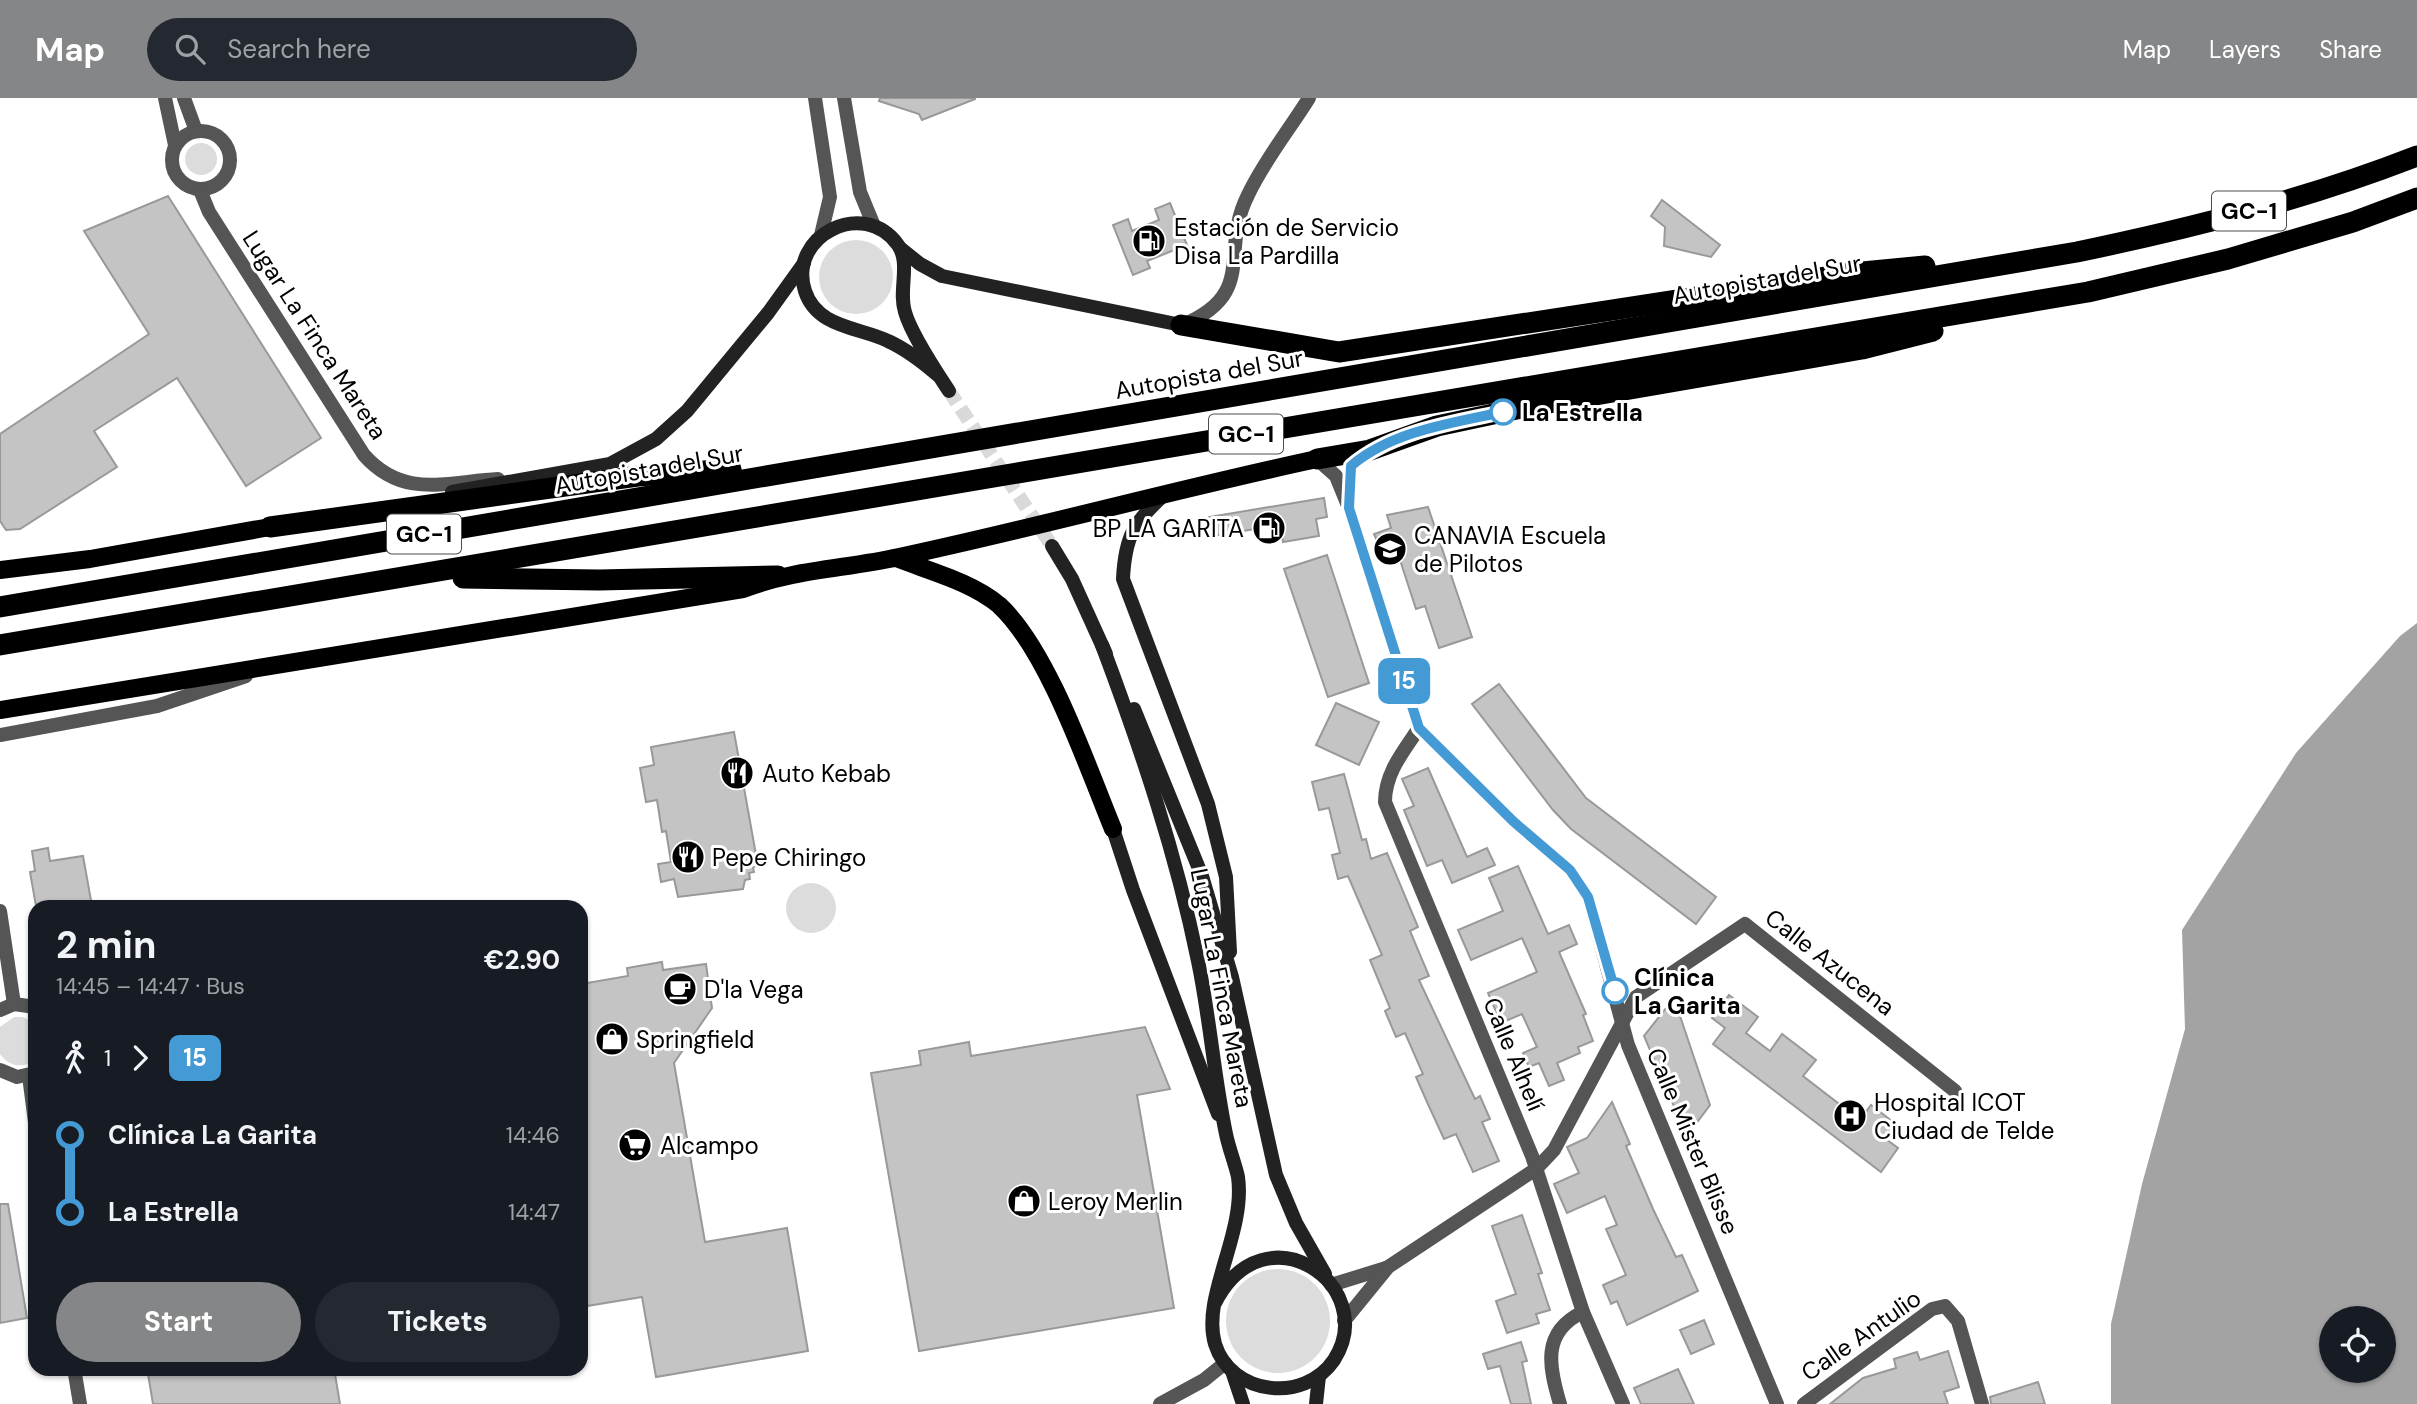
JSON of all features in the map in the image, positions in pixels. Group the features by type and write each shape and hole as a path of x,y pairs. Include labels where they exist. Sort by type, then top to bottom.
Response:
{"highway":[{"name":"Autopista del Sur","path":"0,607 2077,253 2215,221 2340,186 2417,156"},
{"name":"GC-1","path":"0,645 2088,292 2228,259 2353,222 2417,198"},
{"path":"1181,325 1339,352 1852,273 2077,253"},
{"path":"1317,459 1370,450 1437,426 1526,407 1862,349 2088,292"},
{"path":"270,527 638,476 848,461"},
{"path":"405,578 599,580 778,576"}],"main road":[{"path":"0,710 298,659 743,589 778,576 896,558 1168,491 1317,459"},
{"path":"0,570 90,559 270,527"},
{"path":"896,558 956,581 998,605 1031,643 1114,829"}],"street":[{"path":"165,98 175,145 172,155 175,174 191,188 201,190 218,185 224,178 230,162 223,141 212,132 196,131 175,145"},
{"path":"184,98 196,131"},
{"path":"815,98 830,197 821,235"},
{"path":"845,98 860,192 874,226"},
{"path":"270,527 610,464 656,439 687,411 768,313 804,263 810,248 821,235 846,223 874,226 887,233 920,264 942,276 1181,325 1206,315 1221,301 1229,288 1237,218 1249,192 1308,98"},
{"name":"Lugar La Finca Mareta","path":"201,190 216,223 364,455 378,470 417,486 536,476"},
{"path":"900,248 906,316 948,391"},
{"path":"804,263 805,290 821,316 887,340 916,357 940,377"},
{"name":"Calle Mister Blisse","path":"1349,508 1351,466 1370,450"},
{"name":"Calle Mister Blisse","path":"1317,459 1335,476 1349,508 1419,728 1514,822 1570,870 1588,897 1623,1018 1628,1045 1777,1404"},
{"path":"1168,491 1134,525 1124,551 1123,579 1208,804 1226,877 1232,977"},
{"name":"Lugar La Finca Mareta","path":"1052,546 1072,579 1146,733 1202,876 1232,977 1276,1175 1296,1223 1340,1300 1344,1321"},
{"name":"Lugar La Finca Mareta","path":"1102,645 1138,743 1176,864 1199,963 1226,1135 1238,1177 1239,1215 1215,1303 1212,1324 1215,1344 1243,1404"},
{"path":"0,734 156,706 298,659"},
{"name":"Calle Alhelí","path":"1419,728 1390,772 1385,786 1385,803 1536,1169 1583,1312 1623,1404"},
{"path":"1114,829 1198,1066 1226,1135"},
{"path":"0,911 7,1007 28,1007"},
{"name":"Calle Azucena","path":"1344,1321 1388,1267 1536,1169 1554,1150 1636,997 1745,924 1955,1091"},
{"path":"0,1070 18,1077 28,1075"},
{"path":"1215,1303 1225,1283 1242,1268 1264,1259 1287,1258 1308,1265 1329,1282"},
{"name":"Calle Azucena","path":"1329,1282 1388,1267"},
{"name":"Calle Antulio","path":"1804,1404 1932,1309 1945,1306 1958,1321 1982,1404"},
{"path":"1560,1404 1549,1370 1549,1354 1568,1319 1583,1312"},
{"path":"1160,1404 1228,1367 1247,1382 1275,1389 1303,1385 1319,1376 1334,1360 1342,1342 1344,1321"},
{"path":"75,1376 80,1404"},
{"path":"1316,1404 1319,1376"}],"shaded area":[{"path":"201,143 212,148 217,159 212,170 201,175 190,170 185,159 190,148"},
{"path":"856,240 877,246 887,256 893,277 887,298 877,308 856,314 835,308 825,298 819,277 825,256 835,246"},
{"path":"2417,623 2417,1404 2111,1404 2111,1324 2142,1184 2185,1029 2182,930 2296,753 2400,636"},
{"path":"811,883 829,890 836,908 829,926 811,933 793,926 786,908 793,890"},
{"path":"14,1017 28,1019 28,1064 12,1064 0,1054 0,1027"},
{"path":"1278,1269 1298,1273 1321,1292 1326,1301 1330,1321 1326,1341 1307,1364 1298,1369 1278,1373 1258,1369 1235,1350 1230,1341 1226,1321 1230,1301 1249,1278 1258,1273"}],"building":[{"path":"880,98 975,99 922,120 919,114 879,101"},
{"path":"168,196 321,438 246,486 177,378 94,431 117,467 20,529 6,530 0,521 0,434 149,334 84,231"},
{"path":"1662,200 1720,245 1711,257 1664,246 1665,227 1651,216"},
{"path":"1170,203 1187,245 1147,261 1150,268 1133,275 1113,225 1128,219 1132,231 1159,220 1155,209"},
{"path":"1324,498 1327,517 1316,519 1319,536 1283,542 1280,525 1212,536 1209,517"},
{"path":"1428,507 1472,637 1439,648 1425,606 1416,609 1399,557 1386,562 1374,534 1391,528 1387,515"},
{"path":"1327,555 1369,683 1328,697 1284,569"},
{"path":"1499,684 1586,798 1716,897 1696,924 1571,829 1553,810 1472,704"},
{"path":"1336,703 1379,722 1359,765 1316,745"},
{"path":"734,732 758,866 753,867 754,872 749,873 750,879 745,880 743,889 678,897 674,879 661,882 658,864 671,862 666,831 662,832 657,800 646,802 640,768 654,765 651,747"},
{"path":"1428,768 1467,857 1487,848 1495,865 1452,883 1442,860 1427,866 1404,810 1414,806 1402,779"},
{"path":"1344,774 1362,840 1366,839 1371,859 1387,853 1418,927 1410,931 1429,976 1419,980 1475,1099 1480,1096 1490,1119 1482,1122 1499,1161 1473,1172 1456,1134 1444,1139 1416,1077 1423,1074 1405,1033 1396,1037 1385,1011 1390,1008 1370,960 1382,955 1348,876 1338,879 1332,855 1340,853 1329,808 1319,810 1312,782"},
{"path":"48,848 50,861 83,856 91,900 35,900 30,872 35,871 32,851"},
{"path":"1518,866 1548,934 1569,925 1577,944 1559,952 1586,1014 1583,1015 1593,1041 1578,1047 1580,1053 1557,1063 1564,1080 1549,1086 1539,1063 1529,1067 1523,1053 1537,1047 1522,1014 1501,1023 1488,993 1537,972 1522,938 1471,960 1458,930 1503,911 1489,878"},
{"name":"Alcampo","path":"662,962 663,970 706,964 712,1008 674,1063 705,1242 787,1228 808,1351 656,1377 642,1297 588,1306 588,983 628,976 627,968"},
{"path":"1729,995 1758,1017 1746,1033 1770,1051 1782,1034 1816,1060 1803,1076 1860,1120 1871,1105 1897,1125 1886,1139 1898,1148 1881,1172 1713,1044 1725,1028 1712,1018"},
{"path":"1666,1008 1680,1016 1710,1105 1695,1125 1676,1111 1644,1036"},
{"name":"Leroy Merlin","path":"1145,1027 1170,1089 1137,1095 1174,1308 919,1351 871,1073 921,1065 919,1051 969,1042 971,1056"},
{"path":"1612,1102 1630,1144 1626,1146 1653,1209 1676,1257 1682,1255 1698,1291 1627,1325 1617,1301 1611,1304 1603,1285 1626,1275 1606,1229 1617,1225 1605,1196 1567,1213 1554,1184 1579,1173 1567,1147 1587,1138"},
{"path":"0,1204 8,1204 27,1318 0,1323"},
{"path":"1522,1215 1542,1273 1538,1274 1550,1310 1536,1314 1539,1323 1507,1333 1496,1301 1516,1294 1492,1226"},
{"path":"1704,1320 1714,1344 1691,1354 1680,1330"},
{"path":"1521,1342 1527,1361 1522,1362 1531,1404 1511,1404 1500,1366 1488,1369 1483,1354"},
{"path":"1948,1351 1959,1387 1944,1392 1948,1404 1830,1404 1863,1378 1896,1368 1894,1359 1917,1352 1920,1360"},
{"path":"1678,1369 1694,1404 1641,1404 1634,1388"},
{"path":"148,1376 335,1376 340,1404 153,1404"},
{"path":"2038,1382 2045,1404 1991,1404 1990,1397"}],"tunnel":[{"path":"949,391 1052,546"}],"bus line":[{"name":"15","path":"1503,412 1437,426 1370,450 1351,466 1348,479 1349,508 1419,728 1514,822 1570,870 1588,897 1615,991"}],"place":[{"name":"Estación de Servicio Disa La Pardilla","path":"1149,241"},
{"name":"La Estrella","path":"1503,412"},
{"name":"BP LA GARITA","path":"1269,528"},
{"name":"CANAVIA Escuela de Pilotos","path":"1390,549"},
{"name":"Auto Kebab","path":"737,773"},
{"name":"Pepe Chiringo","path":"688,857"},
{"name":"D'la Vega","path":"680,989"},
{"name":"Clínica La Garita","path":"1615,991"},
{"name":"Springfield","path":"612,1039"},
{"name":"Hospital ICOT Ciudad de Telde","path":"1850,1116"},
{"name":"Alcampo","path":"635,1145"},
{"name":"Leroy Merlin","path":"1024,1201"}]}
